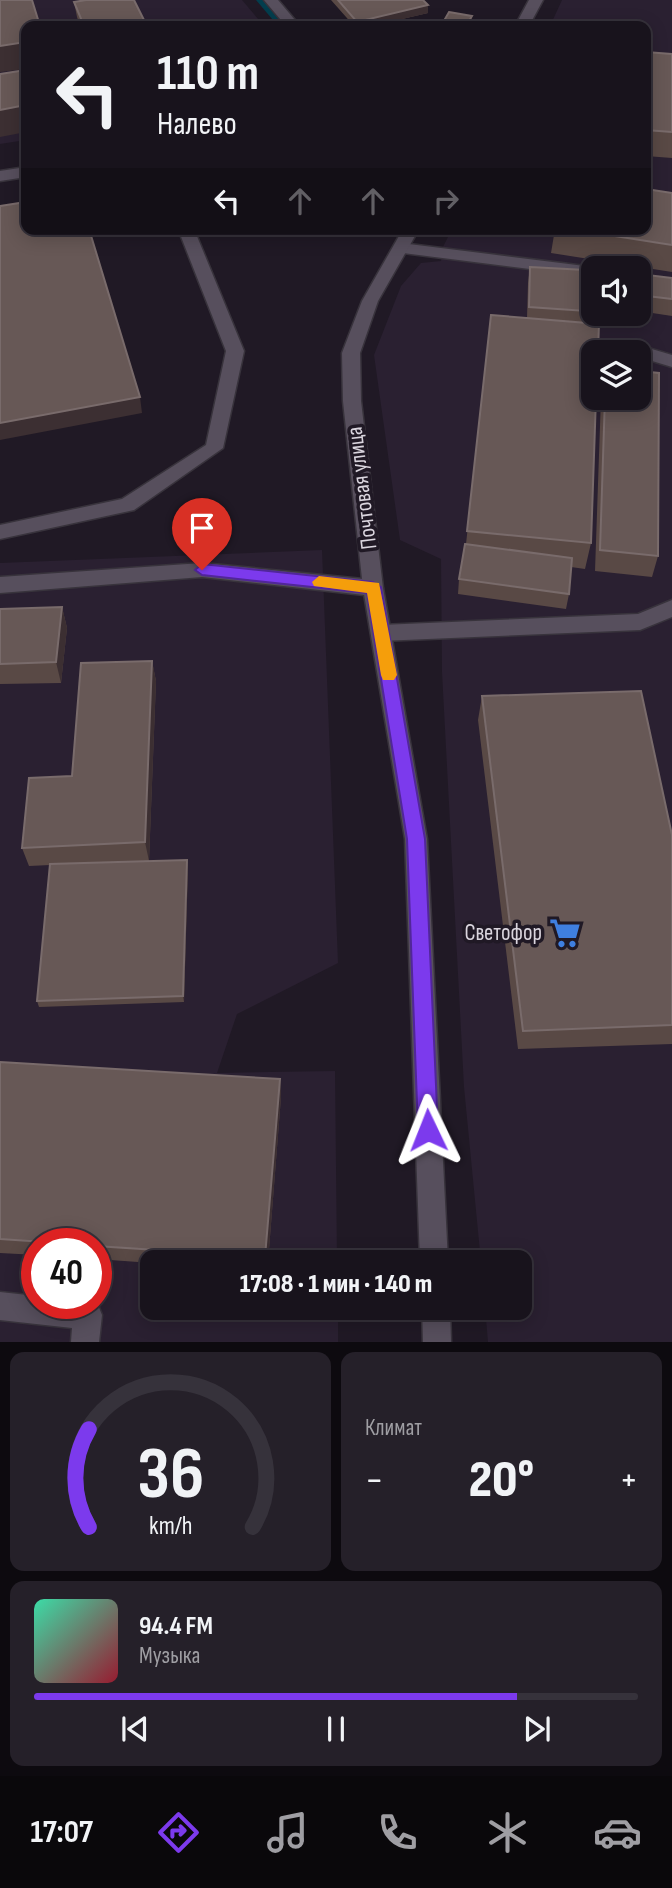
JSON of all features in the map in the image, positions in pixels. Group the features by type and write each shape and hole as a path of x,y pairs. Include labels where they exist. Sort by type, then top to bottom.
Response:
{"street":[{"path":"271,0 289,21"},
{"path":"525,21 536,0"},
{"path":"0,176 21,173"},
{"path":"0,532 127,505 214,447 235,351 188,235"},
{"path":"406,239 581,270"},
{"name":"Почтовая улица","path":"406,239 370,301 351,353 352,401 373,587 416,839 433,1250"},
{"path":"651,355 672,361"},
{"path":"0,585 202,570 373,587"},
{"path":"382,633 640,622 672,608"},
{"path":"0,1306 88,1315 85,1342"},
{"path":"436,1320 437,1342"}],"shaded area":[{"path":"0,0 242,0 260,21 21,21 21,141 0,144"},
{"path":"562,0 672,0 672,1342 488,1342 486,1320 532,1320 532,1250 480,1250 464,1087 442,672 441,559 400,540 374,355 401,286 421,263 441,261 443,247 449,235 651,235 651,21 552,21"},
{"path":"322,550 338,963 237,1014 217,1073 335,1071 337,1250 140,1250 140,1320 338,1320 338,1342 0,1342 0,563"}],"building":[{"path":"0,0 32,0 38,21 21,21 21,43 0,46"},
{"path":"134,0 144,21 82,21 74,2"},
{"path":"338,0 423,0 428,5 361,21 356,21"},
{"path":"449,12 472,16 469,21 444,21"},
{"path":"651,52 672,54 672,132 651,130"},
{"path":"21,71 21,106 0,110 0,74"},
{"path":"651,190 672,193 672,245 608,235 651,235"},
{"path":"21,203 21,235 91,235 140,397 0,423 0,206"},
{"path":"530,267 581,270 581,311 529,307"},
{"path":"651,275 672,278 672,299 651,296"},
{"path":"491,315 599,326 598,340 581,340 581,410 596,410 591,543 467,531"},
{"path":"651,372 659,373 658,556 600,550 605,410 651,410"},
{"path":"465,544 572,558 569,594 459,579"},
{"path":"62,607 56,662 0,664 0,609"},
{"path":"152,661 145,842 22,848 29,778 72,776 81,663"},
{"path":"641,691 672,835 672,1025 523,1031 482,696"},
{"path":"187,860 183,996 37,1001 50,864"},
{"path":"0,1062 280,1079 266,1250 112,1247 112,1228 21,1228 21,1240 0,1239"}],"waterway":[{"path":"259,0 277,21"}],"slow traffic":[{"path":"319,582 373,587 389,675"}],"place":[{"name":"Светофор","path":"565,933"}],"route":[{"path":"202,570 373,587 416,839 428,1130"}]}
